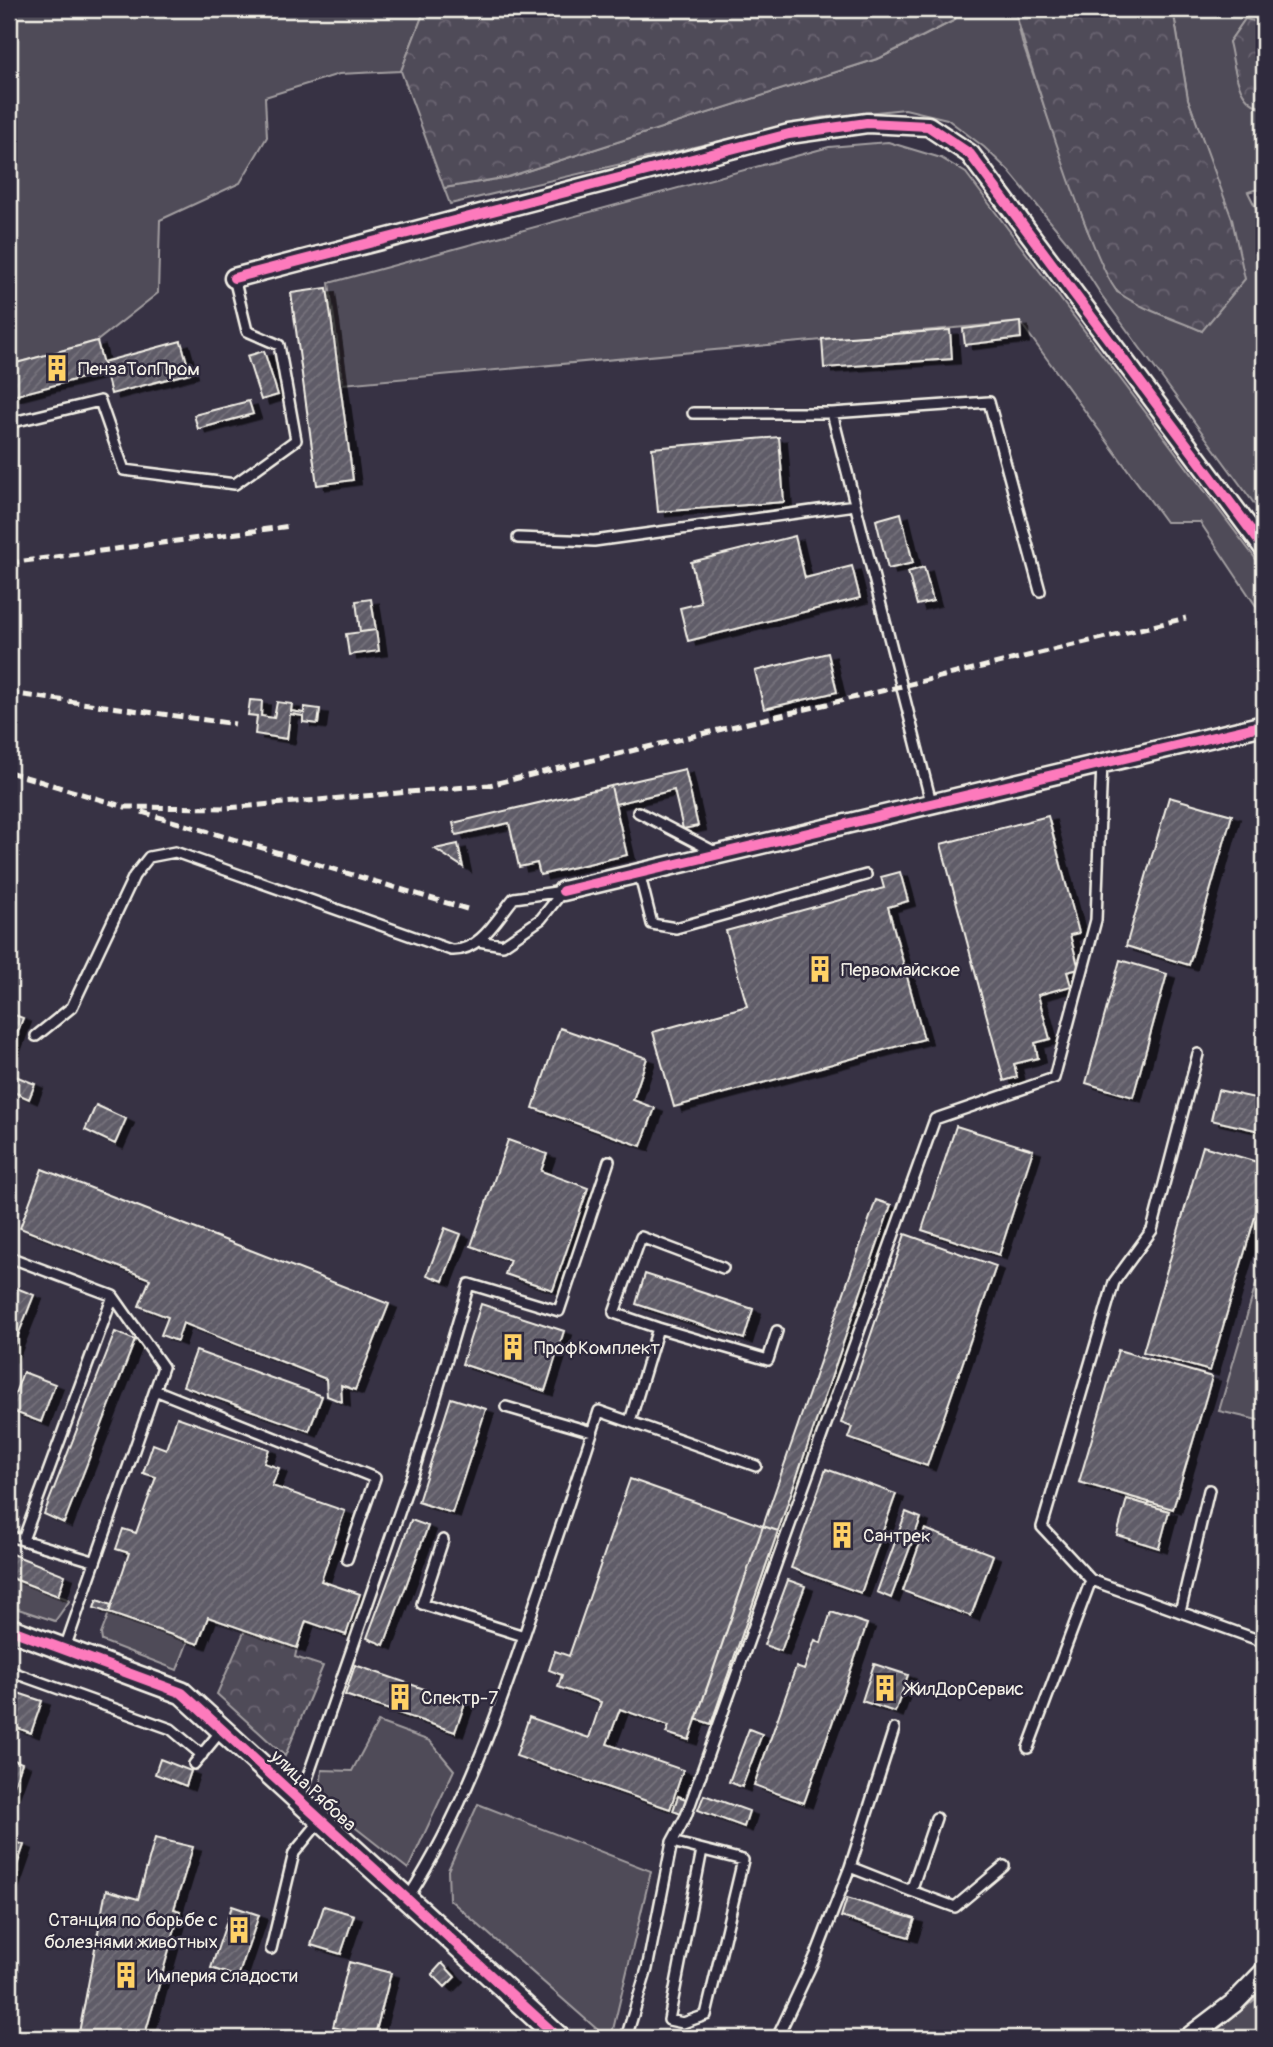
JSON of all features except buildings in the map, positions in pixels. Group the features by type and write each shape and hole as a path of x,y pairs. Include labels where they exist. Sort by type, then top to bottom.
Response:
{"street":[{"path":"234,278 789,134 867,123 928,126 970,154 1264,548"},
{"path":"563,891 1264,725"},
{"name":"улица Рябова","path":"9,1629 182,1693 559,2038"},
{"path":"1188,2038 1234,2003 1264,1972"}],"lane":[{"path":"9,423 100,401 124,470 235,484 296,440 279,345 247,331 234,278"},
{"path":"693,413 832,413 989,402 1040,591"},
{"path":"832,413 931,802"},
{"path":"518,538 594,541 855,505"},
{"path":"625,2038 647,1969 672,1842 686,1816 935,1119 1054,1078 1096,920 1102,762"},
{"path":"638,812 719,853"},
{"path":"36,1036 72,1007 134,876 149,857 175,852 451,950 465,951 478,942 514,898 563,891"},
{"path":"639,872 652,924 676,928 866,875"},
{"path":"478,942 503,945 541,919 563,891"},
{"path":"1198,1054 1152,1230 1114,1282 1042,1527 1091,1580 1264,1642"},
{"path":"300,1801 416,1464 469,1284 559,1311 609,1161"},
{"path":"723,1268 641,1237 614,1313 768,1360 777,1331"},
{"path":"9,1257 113,1296 163,1367 93,1561 65,1649"},
{"path":"23,1540 113,1296"},
{"path":"630,1421 658,1328"},
{"path":"155,1390 375,1478 347,1559"},
{"path":"506,1407 592,1432"},
{"path":"407,1899 434,1857 485,1744 599,1411 756,1466"},
{"path":"1180,1612 1209,1490"},
{"path":"9,1536 93,1561"},
{"path":"443,1540 422,1604 524,1636"},
{"path":"1028,1748 1091,1580"},
{"path":"9,1671 171,1729 202,1755"},
{"path":"777,2038 816,1955 850,1867 894,1729"},
{"path":"194,1764 223,1730"},
{"path":"911,1891 936,1818"},
{"path":"271,1950 294,1853 321,1820"},
{"path":"672,1842 743,1860 706,2015 683,2023 669,2020 702,1850"},
{"path":"850,1867 955,1907 1004,1866"}],"green space":[{"path":"9,9 425,9 401,71 339,74 265,97 267,137 240,183 160,220 158,293 97,341 9,365"},
{"path":"425,9 957,9 955,20 880,58 508,177 444,188 401,71"},
{"path":"957,9 1015,9 1022,42 1087,229 1117,292 1202,331 1203,141 1188,99 1173,9 1237,9 1245,19 1229,42 1257,107 1264,108 1264,187 1248,192 1264,224 1264,517 1102,296 1068,243 1009,171 984,147 947,119 905,109 818,118 450,204 444,188 508,177 880,58 955,20"},
{"path":"1015,9 1173,9 1188,99 1232,219 1245,279 1202,331 1128,299 1119,293 1109,278 1062,159"},
{"path":"1245,19 1264,23 1264,108 1247,99 1235,72 1229,42"},
{"path":"888,142 941,158 966,173 1264,570 1264,618 1200,522 1166,522 1020,322 343,384 329,283 829,147"},
{"path":"1264,1257 1264,1414 1262,1421 1219,1411"},
{"path":"9,1577 70,1600 55,1621 9,1606"},
{"path":"109,1613 188,1641 177,1670 102,1641 101,1634"},
{"path":"245,1630 297,1648 295,1657 323,1666 285,1756 217,1694"},
{"path":"378,1722 430,1741 454,1770 408,1869 319,1799 322,1770 352,1771"},
{"path":"478,1804 651,1871 611,2038 607,2038 449,1899 448,1870"},
{"path":"1264,1992 1264,2038 1207,2038"}],"railway":[{"path":"9,563 291,526"},
{"path":"9,772 125,807 227,808 489,785 1186,618"},
{"path":"9,693 235,724"},
{"path":"142,812 467,909"}],"cycle path":[{"path":"234,278 789,134 867,123 928,126 970,154 1264,548"},
{"path":"563,891 1264,725"},
{"path":"9,1629 182,1693 559,2038"}],"place":[{"name":"ПензаТопПром","path":"57,368"},
{"name":"Первомайское","path":"820,969"},
{"name":"ПрофКомплект","path":"513,1347"},
{"name":"Сантрек","path":"842,1535"},
{"name":"ЖилДорСервис","path":"885,1688"},
{"name":"Спектр-7","path":"400,1697"},
{"name":"Станция по борьбе с болезнями животных","path":"239,1930"},
{"name":"Империя сладости","path":"126,1975"}]}
